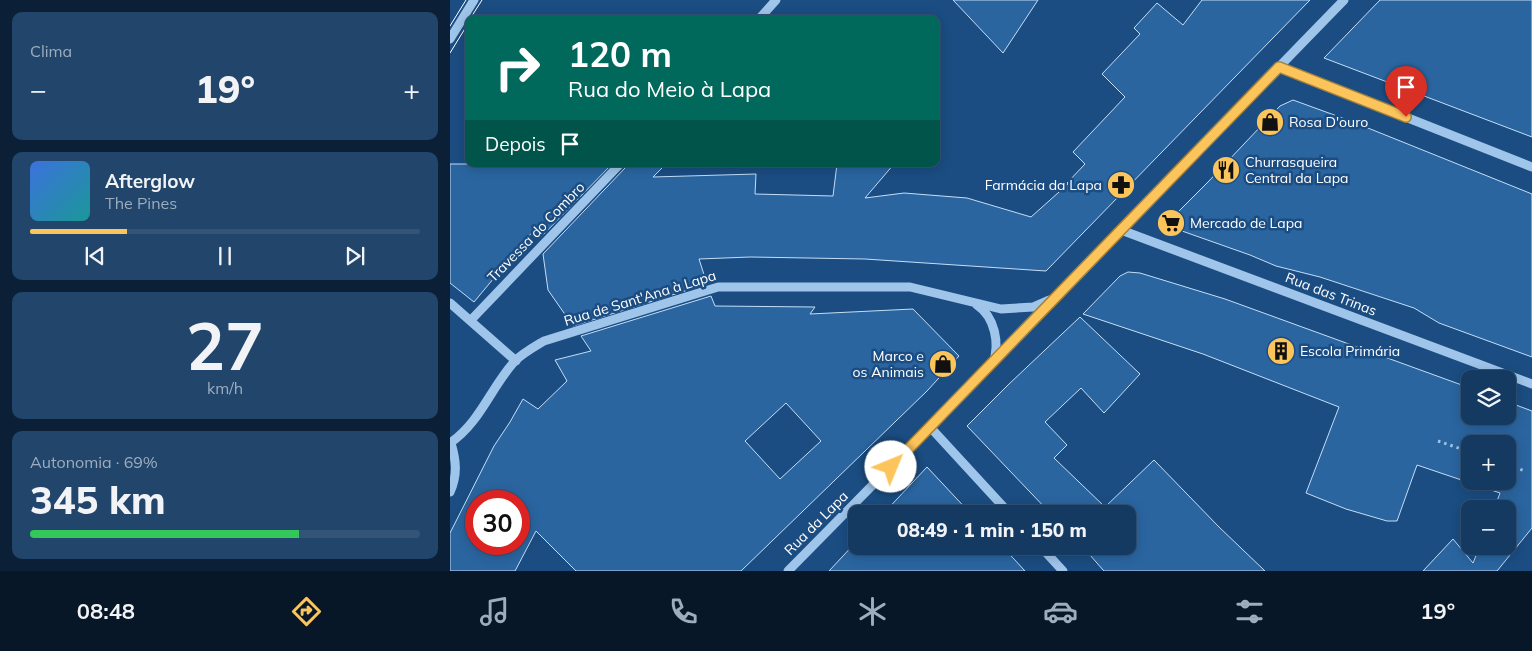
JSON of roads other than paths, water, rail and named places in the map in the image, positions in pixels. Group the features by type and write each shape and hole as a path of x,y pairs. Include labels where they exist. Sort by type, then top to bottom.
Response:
{"street":[{"path":"450,40 474,0"},
{"path":"762,15 776,0"},
{"name":"Rua da Lapa","path":"788,571 993,363 1344,0"},
{"path":"1279,67 1532,167"},
{"name":"Travessa do Combro","path":"471,320 617,167"},
{"name":"Rua das Trinas","path":"1121,230 1532,384"},
{"name":"Rua de Sant'Ana à Lapa","path":"450,492 456,470 455,456 450,443 470,427 516,360 544,341 718,287 910,287 1001,309 1034,307 1045,303 1063,289"},
{"path":"972,302 987,313 993,327 996,350 993,363"},
{"path":"450,303 516,360"},
{"path":"930,427 1002,505"},
{"path":"1048,555 1063,571"}],"tram line":[{"path":"450,26 466,0"},
{"path":"473,15 482,0"},
{"path":"450,53 465,29"}],"place":[{"name":"Rosa D'ouro","path":"1270,122"},
{"name":"Churrasqueira Central da Lapa","path":"1226,170"},
{"name":"Farmácia da Lapa","path":"1121,185"},
{"name":"Mercado de Lapa","path":"1171,223"},
{"name":"Escola Primária","path":"1281,351"},
{"name":"Marco e os Animais","path":"943,364"}]}
